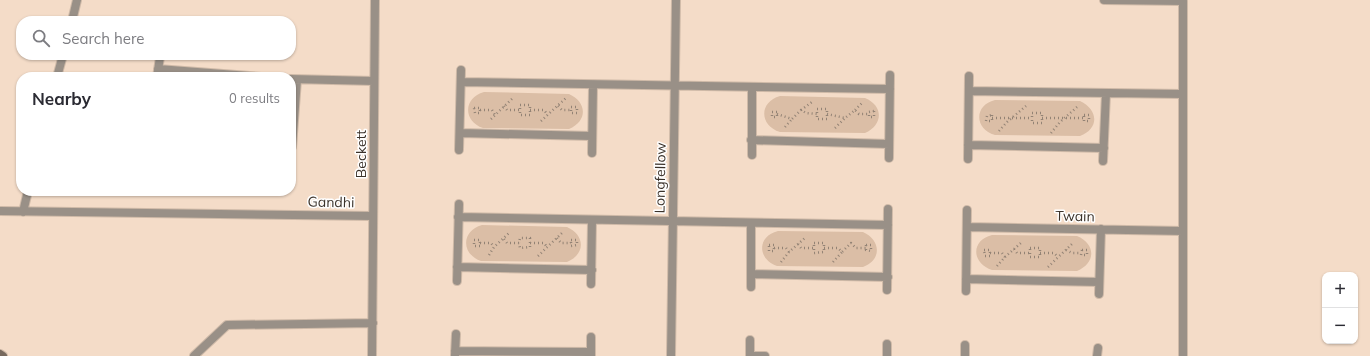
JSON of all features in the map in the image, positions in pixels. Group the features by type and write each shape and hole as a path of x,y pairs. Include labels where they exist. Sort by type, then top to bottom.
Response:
{"main road":[{"path":"0,354 4,356"}],"street":[{"path":"73,16 77,0"},
{"name":"Beckett","path":"372,356 375,0"},
{"name":"Longfellow","path":"671,356 676,0"},
{"path":"1104,0 1183,1 1183,356"},
{"path":"58,72 62,60"},
{"path":"158,72 160,60"},
{"path":"459,150 461,70"},
{"path":"889,158 890,75"},
{"path":"968,159 969,76"},
{"path":"296,80 374,81"},
{"path":"461,82 890,89"},
{"path":"592,85 592,153"},
{"path":"752,87 752,155"},
{"path":"969,91 1183,94"},
{"path":"1103,161 1106,93"},
{"path":"460,133 592,136"},
{"path":"751,140 889,144"},
{"path":"968,145 1104,148"},
{"path":"23,212 27,196"},
{"path":"457,281 458,204"},
{"path":"888,209 888,290"},
{"path":"966,292 967,210"},
{"name":"Gandhi","path":"0,211 373,216"},
{"path":"458,217 888,225"},
{"path":"591,284 592,220"},
{"path":"750,287 751,223"},
{"name":"Twain","path":"967,227 1183,231"},
{"path":"1099,294 1101,229"},
{"path":"457,267 592,270"},
{"path":"751,274 888,277"},
{"path":"966,279 1099,282"},
{"path":"194,356 227,325 372,323"},
{"path":"456,334 455,354 591,354 591,337"},
{"path":"750,340 750,356 765,356"},
{"path":"887,344 887,356"},
{"path":"965,345 965,356"}],"path":[{"path":"479,134 495,115 512,100 525,84"},
{"path":"529,135 548,114 566,98 576,84"},
{"path":"988,146 1007,122 1030,103 1039,92"},
{"path":"1039,147 1064,118 1082,103 1089,93"},
{"path":"520,105 530,105 530,115 520,115 520,110 520,105"},
{"path":"504,106 507,110 520,110"},
{"path":"558,106 562,110 571,110"},
{"path":"827,109 827,119 817,119 817,114 817,110 827,109"},
{"path":"480,110 492,110 495,115"},
{"path":"530,110 544,110 548,114"},
{"path":"777,114 792,119 801,110 806,113 817,114"},
{"path":"827,114 845,118 854,110 859,114 869,114"},
{"path":"1032,113 1042,113 1042,123 1032,123 1032,118 1032,113"},
{"path":"992,118 1032,118"},
{"path":"1042,118 1084,118"},
{"path":"479,268 494,247 504,239 522,219"},
{"path":"526,269 576,220"},
{"path":"771,275 789,252 805,239 816,224"},
{"path":"984,280 1005,257 1036,228"},
{"path":"1035,280 1086,229"},
{"path":"520,238 530,238 530,247 520,248 520,243 520,238"},
{"path":"557,238 562,243 571,243"},
{"path":"504,239 507,243 520,243"},
{"path":"480,243 491,243 494,247"},
{"path":"530,243 544,243 547,247"},
{"path":"814,243 824,243 824,252 814,253 814,248 814,243"},
{"path":"824,248 838,248 842,252 852,243 856,248 866,248"},
{"path":"798,244 802,248 814,248"},
{"path":"774,248 786,248 789,252"},
{"path":"1030,248 1040,248 1040,257 1030,257 1030,253 1030,248"},
{"path":"1014,249 1017,253 1030,253"},
{"path":"1066,250 1072,253 1081,253"},
{"path":"1040,252 1054,253 1058,257"},
{"path":"990,253 1002,253 1005,257"}],"shaded area":[{"path":"484,92 569,94 575,97 582,106 582,117 575,126 569,129 483,128 476,125 469,115 468,110 472,99"},
{"path":"780,96 865,98 876,106 879,116 878,121 871,130 865,133 780,132 773,129 768,124 764,114 768,103"},
{"path":"995,100 1080,101 1091,109 1094,119 1093,124 1091,129 1080,136 995,135 983,128 979,117 983,107"},
{"path":"482,225 567,227 573,230 580,239 580,250 573,259 567,262 481,261 474,258 467,248 466,243 470,232"},
{"path":"778,231 863,232 873,240 876,245 876,255 874,260 863,267 777,266 770,263 763,253 762,248 763,242 766,238"},
{"path":"992,235 1077,236 1088,244 1091,254 1090,259 1083,268 1077,271 992,270 985,267 980,262 976,252 977,246 980,242"}]}
